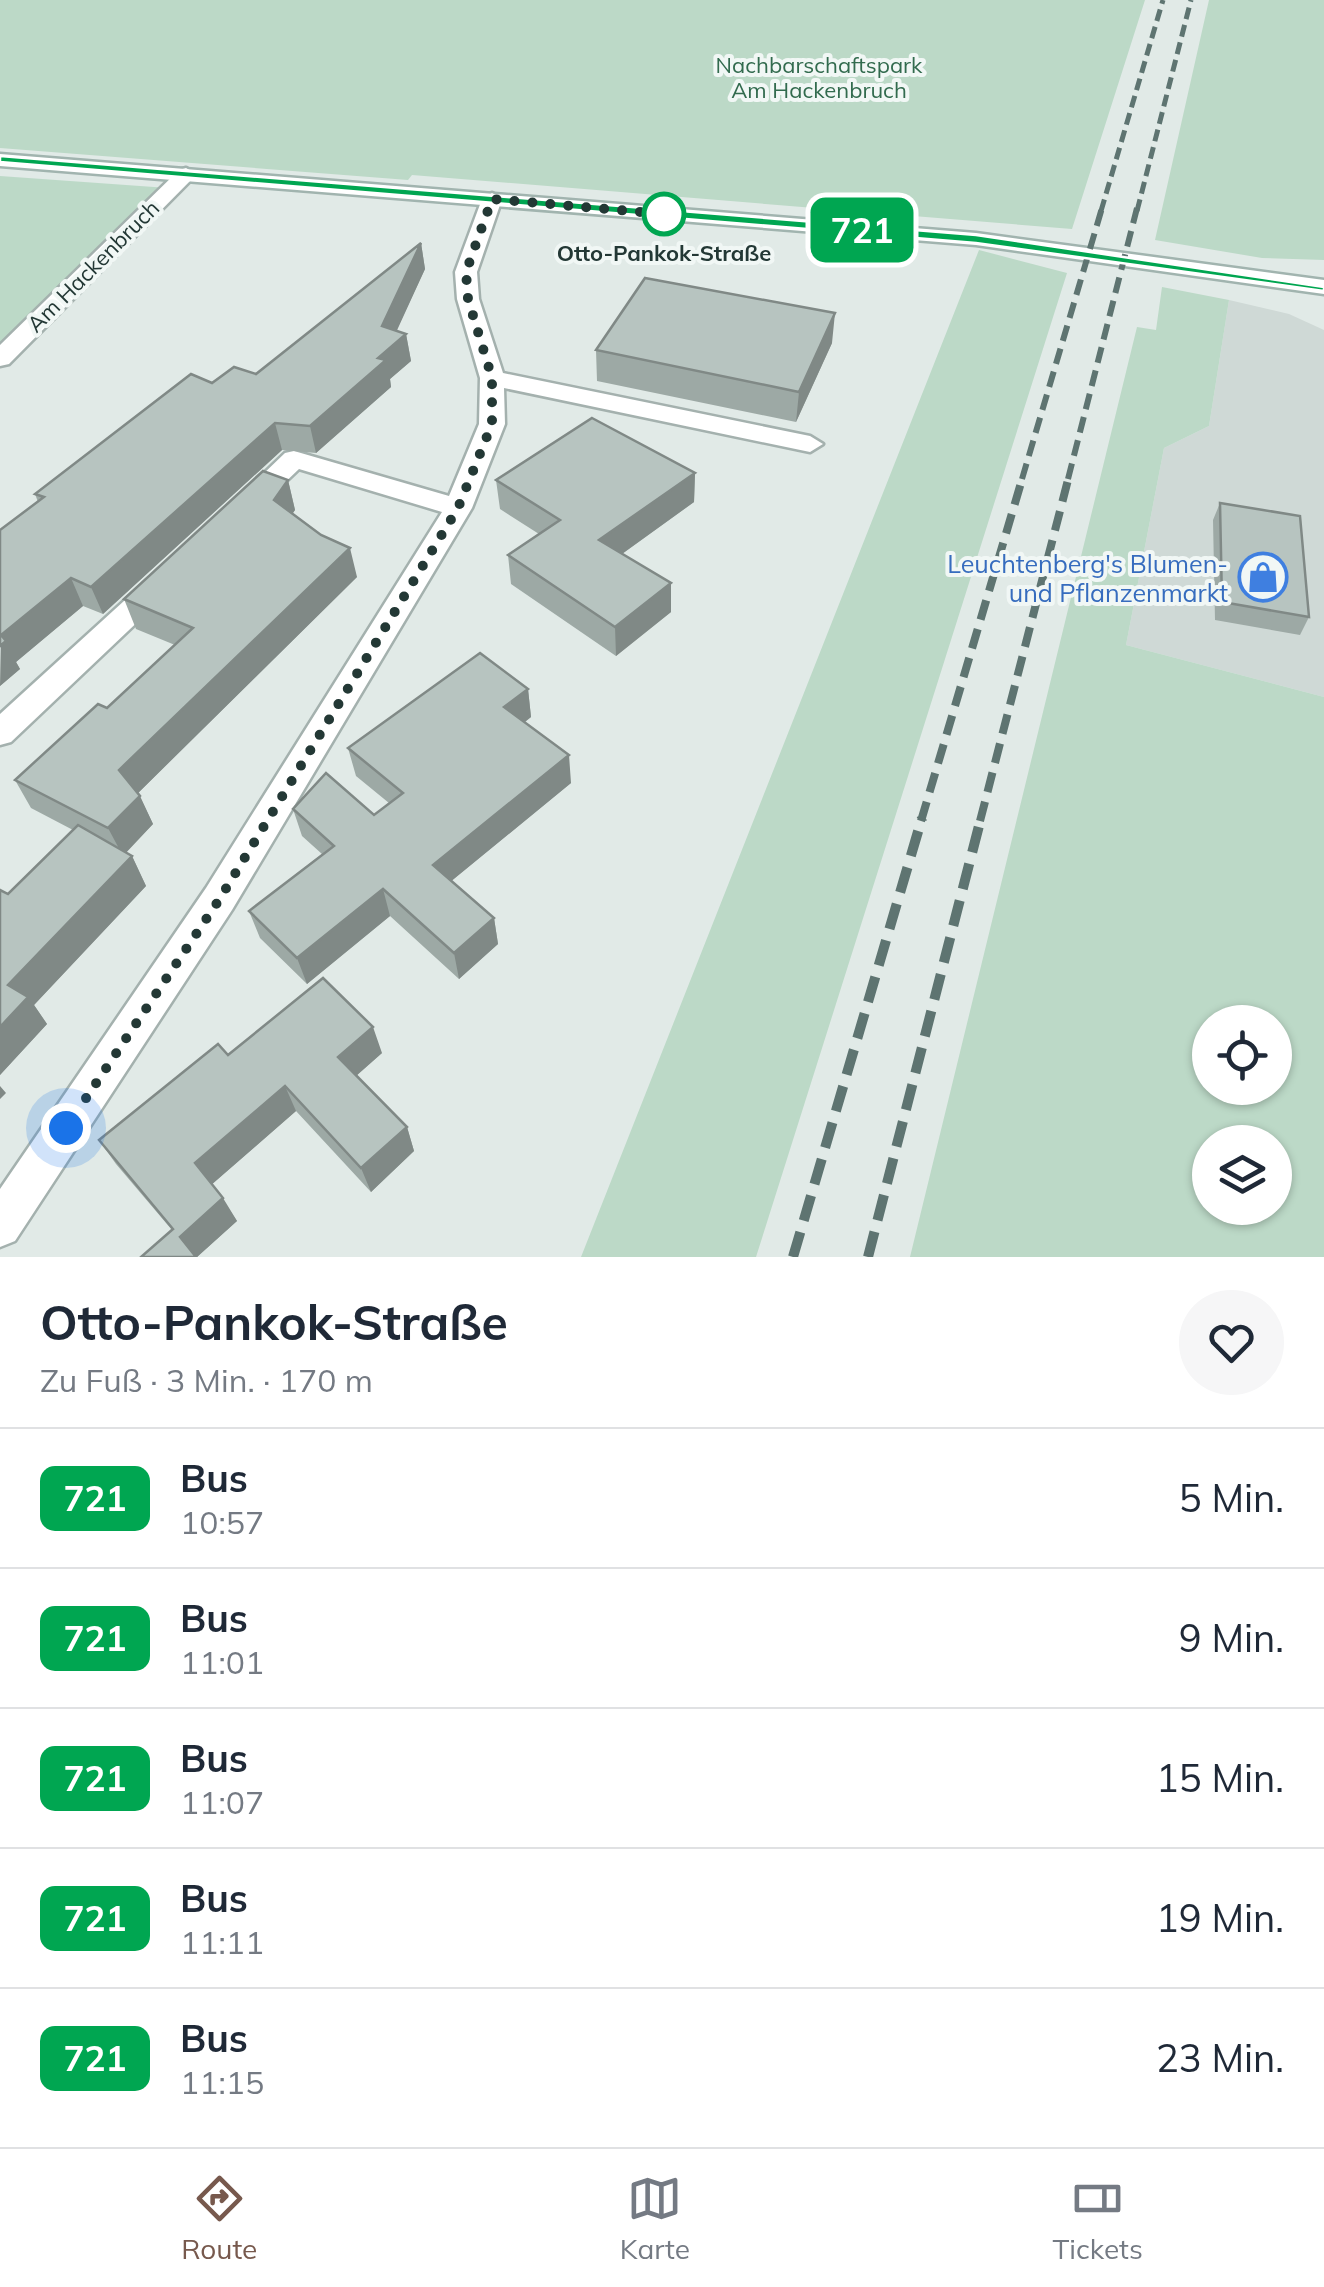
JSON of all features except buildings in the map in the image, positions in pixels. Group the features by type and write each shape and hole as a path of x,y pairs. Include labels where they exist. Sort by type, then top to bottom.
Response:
{"street":[{"name":"Am Hackenbruch","path":"0,160 976,239 1324,287"},
{"name":"Am Hackenbruch","path":"0,359 186,174"},
{"path":"0,1226 219,900 458,508 492,424 492,378 468,299 466,272 492,199"},
{"path":"492,378 810,444"},
{"path":"224,524 294,459 458,508"},
{"path":"0,733 182,564"}],"shaded area":[{"path":"1229,300 1289,314 1324,330 1324,697 1126,645 1164,448 1209,426"}],"green space":[{"name":"Nachbarschaftspark Am Hackenbruch","path":"0,0 1145,0 1072,229 412,175 408,180 0,148"},
{"path":"1209,0 1324,0 1324,260 1262,258 1155,240"},
{"path":"0,176 168,188 0,352"},
{"path":"979,250 1067,273 756,1257 581,1257"},
{"path":"1162,287 1229,300 1209,426 1164,448 1126,645 1324,697 1324,1257 910,1257 1137,327 1156,330"}],"railway":[{"path":"1101,211 1163,0"},
{"path":"1137,211 1191,0"},
{"path":"1022,479 1102,208"},
{"path":"1068,479 1137,208"},
{"path":"921,821 1023,476"},
{"path":"980,821 1069,476"},
{"path":"793,1257 922,818"},
{"path":"868,1257 981,818"}],"bus line":[{"name":"721","path":"0,160 976,239 1299,280 1324,287"}],"place":[{"name":"Otto-Pankok-Straße","path":"664,214"},
{"name":"Leuchtenberg's Blumen- und Pflanzenmarkt","path":"1263,577"}],"route":[{"path":"66,1128 219,900 458,508 492,424 492,378 468,299 466,272 492,199 664,214"}]}
